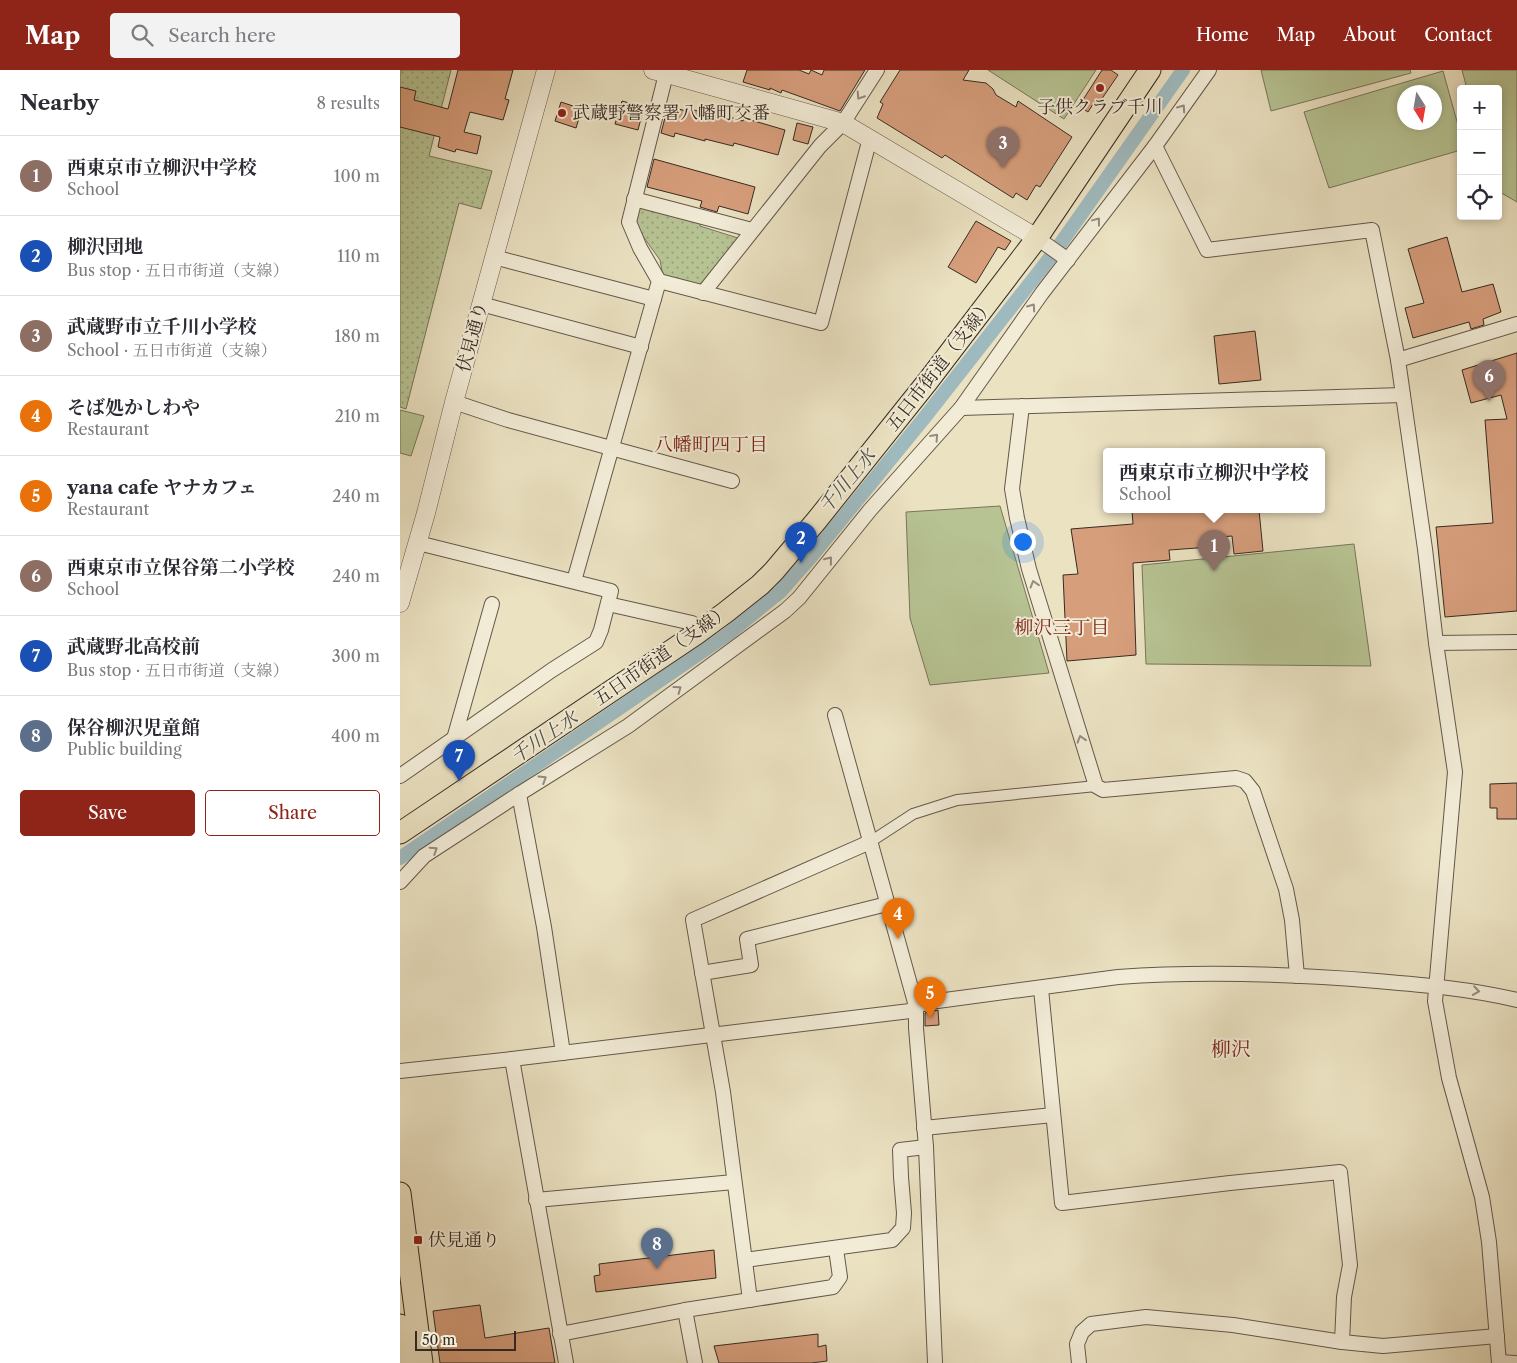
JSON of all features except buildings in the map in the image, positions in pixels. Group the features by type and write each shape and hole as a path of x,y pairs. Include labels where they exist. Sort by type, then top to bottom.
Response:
{"main road":[{"name":"五日市街道（支線）","path":"400,833 696,634 760,584 794,548 928,381 1037,238 1150,70"},
{"path":"400,1193 422,1363"},
{"path":"400,1325 406,1363"}],"street":[{"name":"伏見通り","path":"400,604 546,70"},
{"path":"703,293 820,146 843,123 877,70"},
{"path":"400,882 424,856 628,726 785,611 799,598 870,510 961,408 1209,70"},
{"path":"870,138 821,323 659,281 640,248 629,222 659,72 843,123 870,138 1037,238 1068,260"},
{"path":"1155,146 1207,250 1372,230 1398,360 1455,772 1434,1001 1449,1078 1482,1196 1489,1242 1500,1362 1515,1363"},
{"path":"634,199 752,230"},
{"path":"494,257 654,299"},
{"path":"574,581 659,281"},
{"path":"481,304 640,347"},
{"path":"1398,360 1517,324"},
{"path":"961,408 1403,395"},
{"path":"454,402 508,420 732,480"},
{"path":"1022,406 1012,489 1017,518 1029,569 1096,786"},
{"path":"400,776 545,675 596,642 611,591 418,543"},
{"path":"454,740 492,604"},
{"path":"608,604 692,623 696,634"},
{"path":"1436,643 1517,642"},
{"path":"835,715 916,1006 915,1020 926,1147 935,1363"},
{"path":"750,1300 713,1035 693,920 870,842 913,814 957,800 1096,786 1103,790 1236,778 1244,781 1253,791 1286,889 1292,920 1297,976"},
{"path":"519,794 544,927 563,1053"},
{"path":"702,973 751,965 747,939 887,904"},
{"path":"400,1071 910,1010 930,1002 1041,989 1118,977 1148,975 1297,976 1435,986 1482,992 1517,1000"},
{"path":"1041,989 1062,1204 1230,1183 1340,1172 1350,1265 1344,1297 1342,1342"},
{"path":"512,1059 566,1363"},
{"path":"924,1128 1053,1115"},
{"path":"745,1260 892,1240 903,1228 904,1213 900,1150 926,1147"},
{"path":"536,1200 734,1182"},
{"path":"560,1334 685,1310 833,1287 840,1277 836,1249"},
{"path":"685,1310 695,1363"},
{"path":"1080,1363 1077,1344 1082,1332 1091,1324 1146,1317 1233,1325 1342,1342 1383,1346 1497,1336"}],"green space":[{"path":"400,70 451,70 429,156 492,171 481,209 459,203 406,409 400,407"},
{"path":"988,70 1096,70 1064,119"},
{"path":"1261,70 1410,70 1411,73 1271,111"},
{"path":"1462,70 1517,70 1517,202 1502,193 1502,85 1466,85"},
{"path":"1443,71 1457,122 1457,151 1329,188 1304,112"},
{"path":"636,203 701,220 700,226 741,239 702,289 663,277 660,260 632,221"},
{"path":"400,410 424,416 411,456 400,453"},
{"path":"1000,506 1049,673 930,685 910,618 906,512"},
{"path":"1354,544 1371,666 1146,664 1142,565"}],"waterway":[{"name":"千川上水","path":"400,858 728,634 780,592 925,417 1056,250 1183,70"}],"place":[{"name":"子供クラブ千川","path":"1100,88"},
{"name":"武蔵野警察署八幡町交番","path":"562,113"},
{"name":"武蔵野市立千川小学校","path":"1003,168"},
{"name":"西東京市立保谷第二小学校","path":"1489,401"},
{"name":"柳沢団地","path":"801,563"},
{"name":"西東京市立柳沢中学校","path":"1214,571"},
{"name":"武蔵野北高校前","path":"459,781"},
{"name":"そば処かしわや","path":"898,939"},
{"name":"yana cafe ヤナカフェ","path":"930,1018"},
{"name":"伏見通り","path":"418,1240"},
{"name":"保谷柳沢児童館","path":"657,1269"}],"district":[{"name":"八幡町四丁目","path":"711,444"},
{"name":"柳沢三丁目","path":"1062,627"},
{"name":"柳沢","path":"1231,1049"}]}
